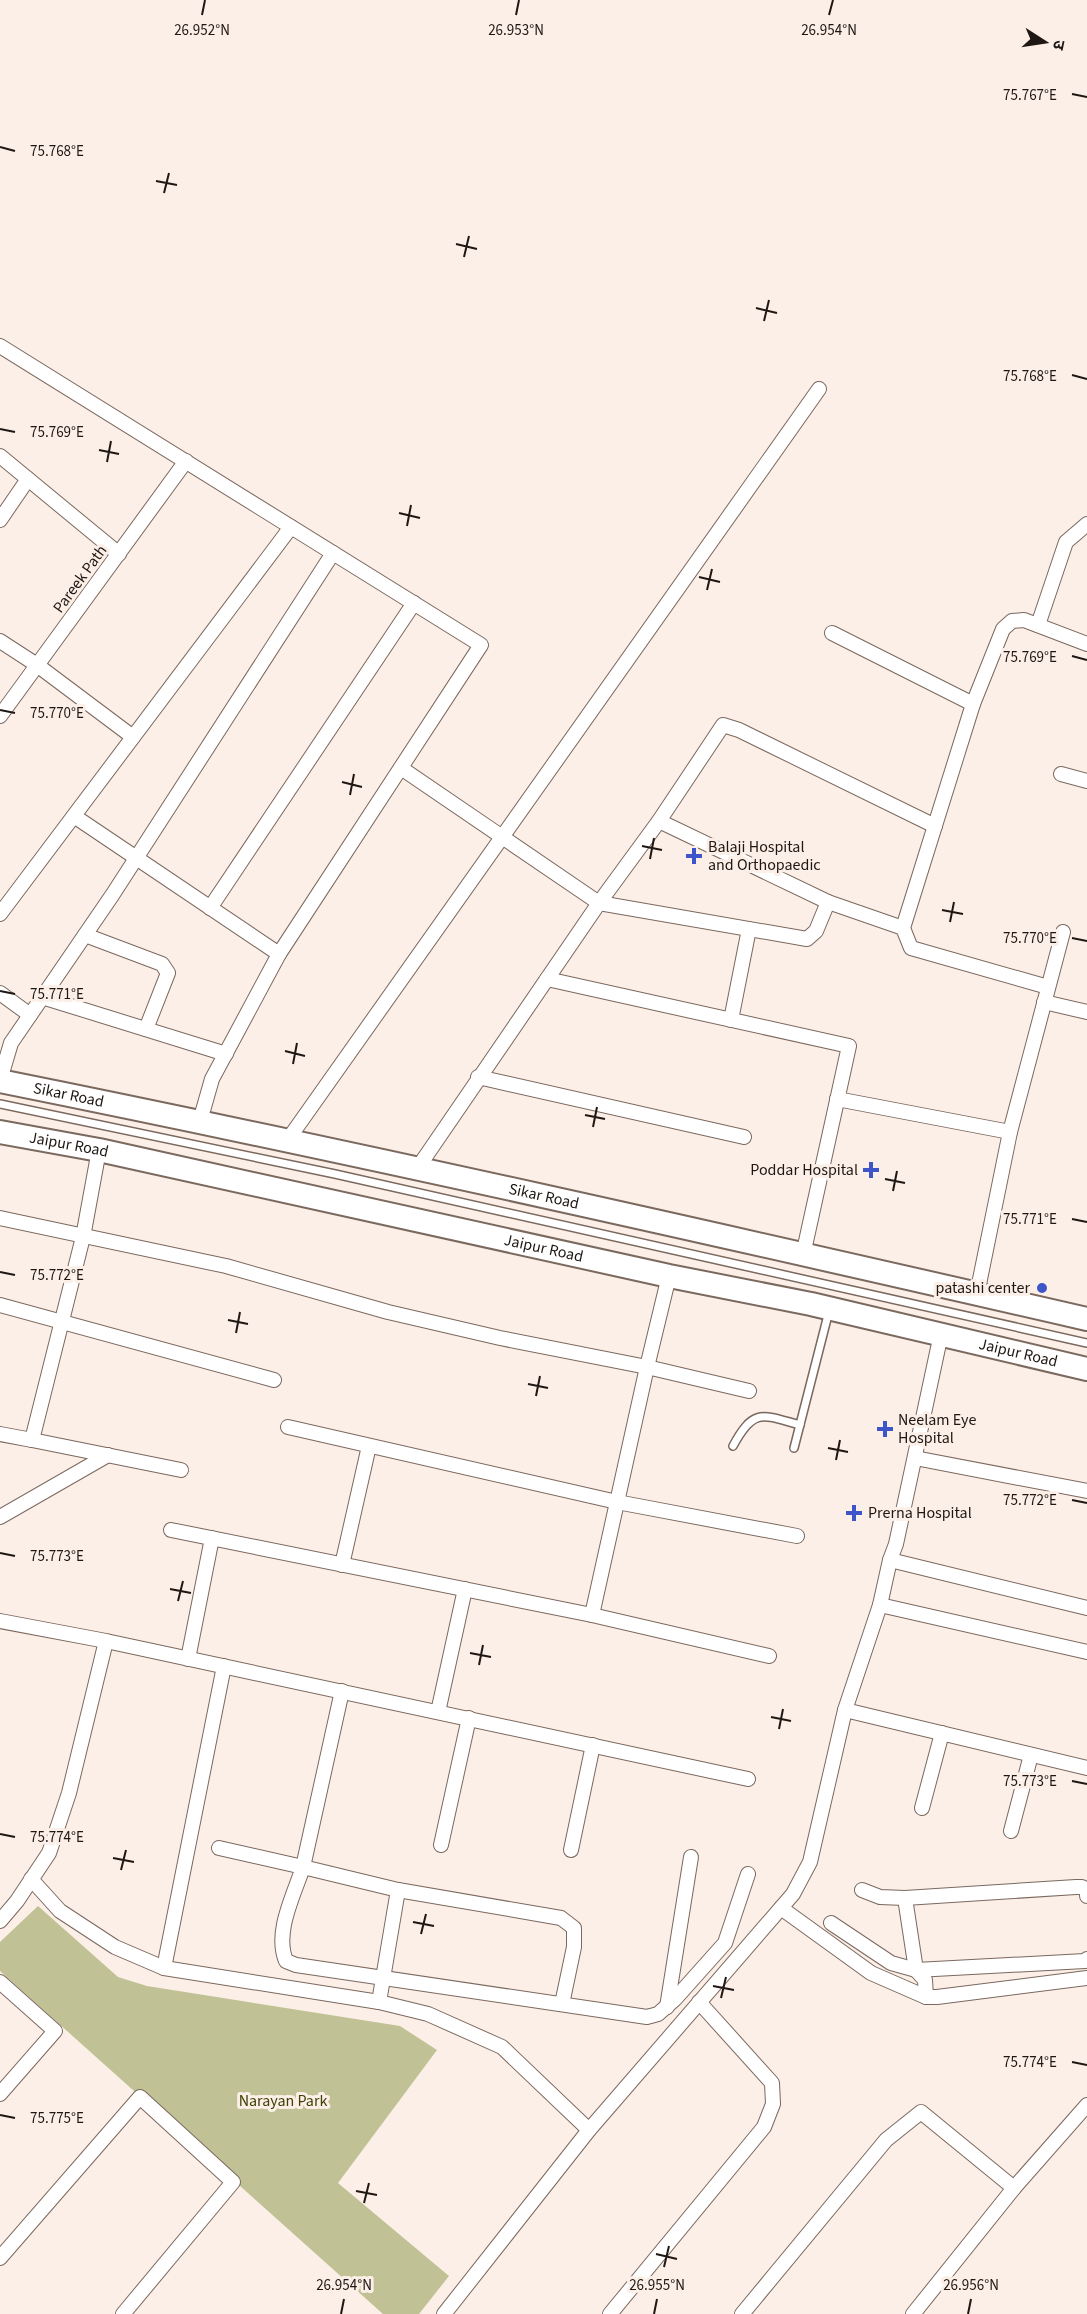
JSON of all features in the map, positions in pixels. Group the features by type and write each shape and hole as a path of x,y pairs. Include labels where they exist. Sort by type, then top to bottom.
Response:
{"main road":[{"name":"Sikar Road","path":"0,1080 1086,1316"},
{"name":"Jaipur Road","path":"0,1131 99,1150 669,1276 830,1309 1087,1369"}],"street":[{"path":"0,346 481,645 279,954 212,1079 200,1122"},
{"path":"287,1141 819,388"},
{"path":"0,456 118,554"},
{"name":"Pareek Path","path":"0,716 186,461"},
{"path":"0,520 28,479"},
{"path":"1038,625 1066,542 1087,524"},
{"path":"0,914 291,527"},
{"path":"0,1080 11,1043 135,859 333,553"},
{"path":"210,908 414,603"},
{"path":"1048,987 911,948 903,928 973,704 1003,629 1016,620 1024,620 1087,644"},
{"path":"832,633 973,704"},
{"path":"0,641 37,665 133,737"},
{"path":"417,1170 478,1077 659,821 723,725 739,730 935,826"},
{"path":"401,768 600,903 807,939 816,931 828,902"},
{"path":"1061,774 1087,781"},
{"path":"74,816 279,954"},
{"path":"659,821 828,902 903,928"},
{"path":"731,1020 749,929"},
{"path":"977,1294 1010,1132 1063,932"},
{"path":"85,935 162,964 168,974 146,1029"},
{"path":"547,979 849,1046 803,1255"},
{"path":"0,993 30,1015"},
{"path":"42,997 226,1054"},
{"path":"1044,1002 1087,1012"},
{"path":"478,1077 744,1137"},
{"path":"837,1099 1010,1132"},
{"path":"32,1440 83,1237 99,1150"},
{"path":"0,1218 226,1266 388,1312 749,1391"},
{"path":"592,1615 669,1276"},
{"path":"0,1305 274,1380"},
{"path":"444,2314 589,2130 782,1908 793,1894 810,1862 846,1710 880,1605 896,1544 941,1334"},
{"path":"288,1427 617,1502 798,1536"},
{"path":"0,1434 181,1470"},
{"path":"342,1565 369,1446"},
{"path":"0,1517 108,1455"},
{"path":"915,1458 1087,1491"},
{"path":"171,1530 592,1615 769,1656"},
{"path":"188,1659 212,1538"},
{"path":"890,1560 1087,1608"},
{"path":"438,1712 465,1589"},
{"path":"880,1605 1087,1652"},
{"path":"0,1621 106,1641 748,1779"},
{"path":"0,1921 49,1853 69,1792 106,1641"},
{"path":"164,1968 224,1666"},
{"path":"342,1691 303,1867 282,1930 282,1952 286,1961 296,1965 647,2017 658,2014 667,2007 725,1943 748,1874"},
{"path":"846,1710 1087,1768"},
{"path":"441,1845 469,1718"},
{"path":"922,1808 942,1733"},
{"path":"571,1850 593,1745"},
{"path":"1011,1831 1031,1755"},
{"path":"219,1848 398,1890 561,1918 574,1928 574,1947 562,2004"},
{"path":"667,2007 691,1857"},
{"path":"31,1880 60,1911 69,1917 115,1947 164,1968 379,2002 428,2013 502,2047 589,2130"},
{"path":"862,1890 880,1897 905,1898 1082,1887 1087,1892 1087,1896"},
{"path":"379,2002 398,1890"},
{"path":"905,1898 916,1970 925,1980 926,1996"},
{"path":"782,1908 871,1973 926,1996 937,1997 1087,1978"},
{"path":"831,1923 891,1963 916,1970 1087,1959"},
{"path":"0,1982 55,2031 0,2094"},
{"path":"610,2314 764,2127 773,2104 772,2083 699,2002"},
{"path":"0,2258 140,2097 233,2182 123,2314"},
{"path":"913,2314 1014,2188 1087,2105"},
{"path":"742,2314 886,2140 921,2112 1014,2188"}],"lane":[{"path":"0,1104 335,1174 1087,1343"},
{"path":"794,1449 830,1309"},
{"path":"733,1446 748,1422 759,1416 800,1425"}],"green space":[{"name":"Narayan Park","path":"38,1906 118,1977 147,1986 400,2026 437,2050 338,2183 449,2276 419,2314 383,2314 0,1971 0,1942"}],"place":[{"name":"Balaji Hospital and Orthopaedic","path":"694,856"},
{"name":"Poddar Hospital","path":"871,1170"},
{"name":"patashi center","path":"1042,1288"},
{"name":"Neelam Eye Hospital","path":"885,1429"},
{"name":"Prerna Hospital","path":"854,1513"}]}
